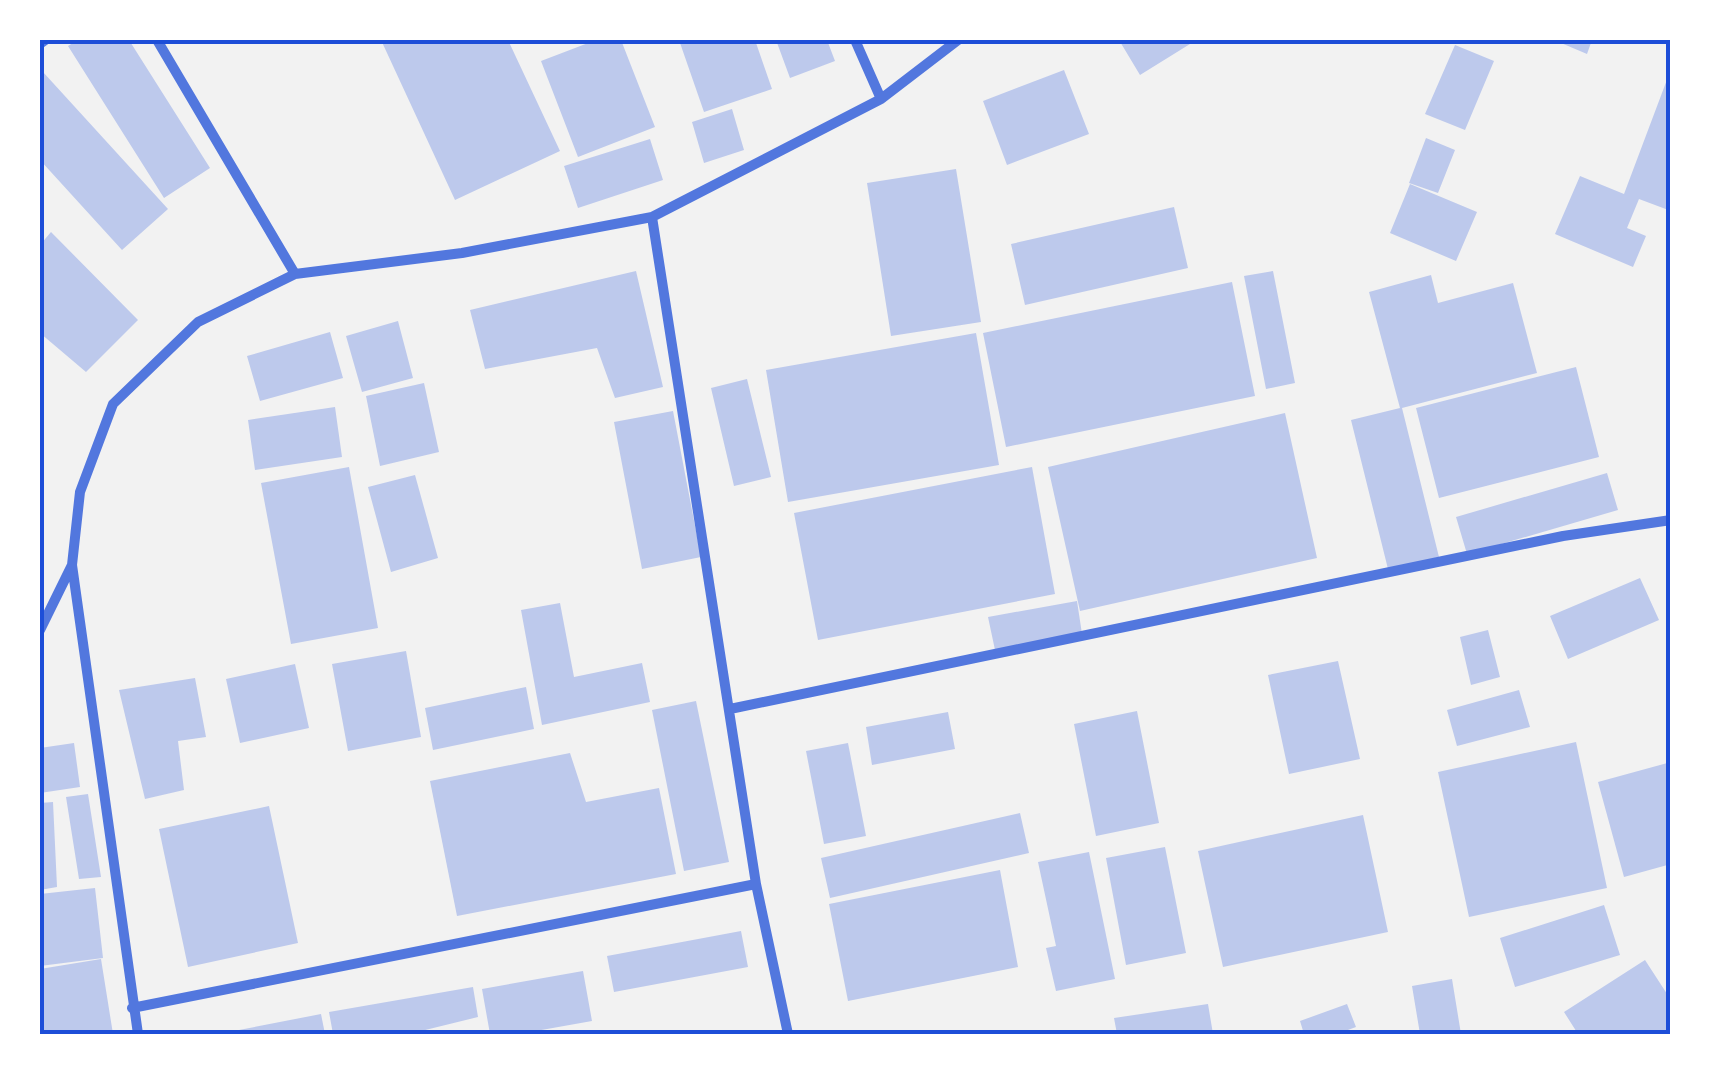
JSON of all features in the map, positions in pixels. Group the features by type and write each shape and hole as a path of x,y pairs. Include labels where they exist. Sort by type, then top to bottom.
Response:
{"street":[{"path":"158,40 295,274"},
{"path":"855,40 882,99"},
{"path":"138,1034 72,565 80,492 113,404 198,322 295,274 462,254 652,217 882,99 958,40"},
{"path":"652,217 756,884 788,1034"},
{"path":"730,710 1564,536 1671,520"},
{"path":"40,630 72,565"},
{"path":"132,1008 756,884"}],"lane":[{"path":"40,45 47,40"}],"building":[{"path":"78,40 129,40 210,168 164,198 68,46"},
{"path":"381,40 508,40 560,151 455,200"},
{"path":"596,40 621,40 655,127 578,157 541,61"},
{"path":"679,40 755,40 772,89 704,112"},
{"path":"776,40 827,40 835,61 790,78"},
{"path":"1119,40 1188,40 1190,44 1140,75"},
{"path":"1554,40 1592,40 1587,54"},
{"path":"1455,45 1494,61 1465,130 1425,114"},
{"path":"1671,69 1671,211 1639,199 1627,228 1646,236 1633,267 1555,234 1580,176 1624,194"},
{"path":"1064,70 1089,134 1007,165 983,101"},
{"path":"43,72 168,209 122,250 40,160"},
{"path":"732,109 744,150 704,163 692,122"},
{"path":"1426,138 1455,150 1438,193 1409,183"},
{"path":"650,139 663,180 578,208 564,166"},
{"path":"956,169 981,322 891,336 867,183"},
{"path":"1410,184 1477,212 1456,261 1390,233"},
{"path":"1174,207 1188,268 1025,305 1011,244"},
{"path":"51,232 138,320 86,372 40,333 40,245"},
{"path":"636,271 663,387 615,398 597,348 485,369 470,310"},
{"path":"1273,271 1295,383 1266,389 1244,276"},
{"path":"1431,275 1438,303 1513,283 1537,373 1402,408 1439,557 1388,569 1351,420 1400,408 1369,292"},
{"path":"1232,282 1255,396 1006,447 983,333"},
{"path":"398,321 413,378 362,392 346,336"},
{"path":"330,332 343,378 260,401 247,356"},
{"path":"976,333 999,465 788,502 766,370"},
{"path":"1576,367 1599,457 1439,498 1416,408"},
{"path":"747,379 771,477 734,486 711,388"},
{"path":"424,383 439,452 380,466 366,396"},
{"path":"335,407 342,457 255,470 248,420"},
{"path":"673,411 701,557 642,569 614,422"},
{"path":"1285,413 1317,558 1080,611 1048,467"},
{"path":"349,467 378,628 291,644 261,483"},
{"path":"1032,467 1055,594 818,640 794,513"},
{"path":"1607,473 1618,510 1467,554 1456,517"},
{"path":"415,475 438,558 391,572 368,487"},
{"path":"1640,578 1659,620 1568,659 1550,616"},
{"path":"1077,601 1082,634 995,650 988,617"},
{"path":"560,603 574,677 642,663 650,702 542,725 521,610"},
{"path":"1488,630 1500,677 1471,685 1460,637"},
{"path":"406,651 421,737 348,751 332,664"},
{"path":"1338,661 1360,759 1289,774 1268,675"},
{"path":"295,664 309,728 240,743 226,679"},
{"path":"195,678 206,737 178,741 184,790 145,799 119,690"},
{"path":"526,687 534,729 433,750 425,708"},
{"path":"1519,690 1530,727 1457,746 1447,710"},
{"path":"696,701 729,862 684,871 652,710"},
{"path":"1137,711 1159,823 1096,836 1074,724"},
{"path":"948,712 955,749 872,765 866,727"},
{"path":"1576,742 1607,888 1469,917 1438,772"},
{"path":"74,743 80,787 40,793 40,748"},
{"path":"848,743 866,836 824,844 806,751"},
{"path":"570,753 586,802 659,788 676,874 457,916 430,781"},
{"path":"1671,762 1671,864 1624,877 1598,782"},
{"path":"88,794 101,877 79,879 66,797"},
{"path":"53,802 57,887 40,890 40,803"},
{"path":"269,806 298,943 188,967 159,829"},
{"path":"1020,813 1029,853 830,898 821,858"},
{"path":"1363,815 1388,932 1223,967 1198,851"},
{"path":"1165,847 1186,953 1126,965 1106,858"},
{"path":"1089,852 1115,979 1056,991 1046,948 1056,946 1038,862"},
{"path":"1000,870 1018,967 848,1001 829,904"},
{"path":"95,888 103,958 40,966 40,894"},
{"path":"1604,905 1620,955 1515,987 1500,938"},
{"path":"741,931 748,967 614,992 607,956"},
{"path":"101,959 113,1034 40,1034 40,969"},
{"path":"1645,960 1671,1000 1671,1029 1663,1034 1578,1034 1564,1012"},
{"path":"583,971 592,1021 519,1034 490,1034 482,989"},
{"path":"1452,979 1461,1034 1420,1034 1412,986"},
{"path":"473,987 478,1017 409,1034 333,1034 329,1012"},
{"path":"1208,1004 1213,1034 1117,1034 1114,1018"},
{"path":"1347,1004 1356,1027 1337,1034 1304,1034 1300,1021"},
{"path":"321,1014 325,1034 239,1034 239,1030"}]}
